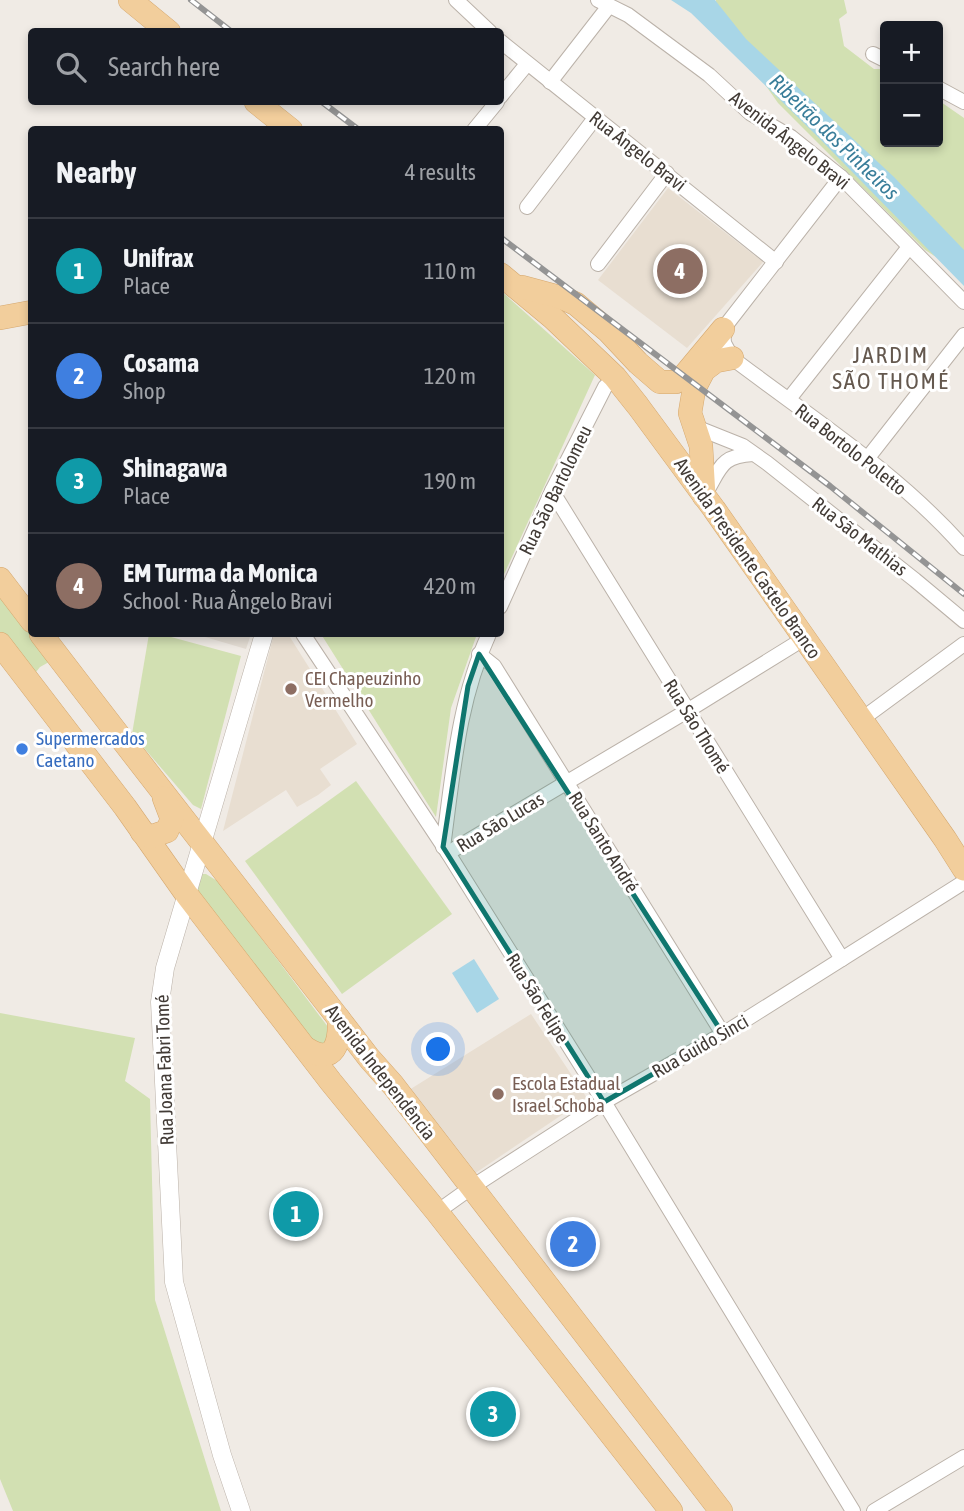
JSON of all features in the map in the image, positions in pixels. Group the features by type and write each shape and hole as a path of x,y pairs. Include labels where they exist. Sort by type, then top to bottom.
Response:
{"main road":[{"path":"131,0 164,28"},
{"path":"260,105 286,126"},
{"path":"506,279 576,304 608,331 652,377 668,384 683,377 723,329"},
{"name":"Avenida Presidente Castelo Branco","path":"506,279 553,318 615,377 805,638 964,869"},
{"path":"0,318 28,313"},
{"path":"704,496 701,446 690,413 698,377 716,361 732,358"},
{"path":"0,579 28,616"},
{"name":"Avenida Independência","path":"43,637 721,1511"},
{"path":"0,644 187,895 331,1082 437,1212 671,1511"},
{"path":"34,687 45,671 50,667 55,668 71,687 95,705"},
{"path":"142,832 150,837 167,831 172,819 160,790"},
{"path":"307,1049 317,1055 324,1055 336,1048 340,1038 339,1019"},
{"path":"331,1082 340,1063 354,1058 369,1058"}],"street":[{"path":"456,0 486,28"},
{"path":"551,82 604,3"},
{"name":"Avenida Ângelo Bravi","path":"604,3 628,15 709,75 750,113 791,137 841,177 964,302"},
{"name":"Rua Ângelo Bravi","path":"504,44 776,262"},
{"path":"504,92 527,64"},
{"path":"943,91 964,102"},
{"path":"477,126 495,105"},
{"path":"527,207 596,117"},
{"path":"598,264 667,173"},
{"path":"732,358 724,343 723,329 841,177"},
{"path":"789,399 909,247"},
{"path":"867,459 964,335"},
{"name":"Rua Bortolo Poletto","path":"732,358 867,459 947,529 964,548"},
{"name":"Rua São Bartolomeu","path":"504,598 552,491 605,387 615,377"},
{"name":"Rua São Mathias","path":"693,426 743,446 905,571 964,621"},
{"path":"704,496 726,460 737,455 753,454"},
{"name":"Rua São Thomé","path":"552,491 842,960"},
{"name":"Rua Joana Fabri Tomé","path":"241,1511 222,1455 174,1282 161,985 263,637"},
{"name":"Rua São Felipe","path":"305,637 445,850 604,1102 853,1511"},
{"path":"445,850 457,744 468,686 487,637"},
{"name":"Rua São Lucas","path":"445,850 687,711 805,638"},
{"path":"862,719 964,644"},
{"name":"Rua Santo André","path":"479,654 494,666 723,1034"},
{"name":"Rua Guido Sinci","path":"437,1212 604,1102 723,1034 964,882"},
{"path":"874,1511 964,1457"}],"highlighted area":[{"path":"479,654 723,1034 604,1102 443,847 468,686"}],"shaded area":[{"path":"668,188 763,262 687,348 598,280"},
{"path":"205,637 250,637 246,649"},
{"name":"CEI Chapeuzinho Vermelho","path":"273,637 290,637 357,744 320,769 331,785 318,795 297,807 286,790 223,831"},
{"name":"Escola Estadual Israel Schoba","path":"531,1014 587,1098 471,1176 409,1090"}],"green space":[{"path":"716,0 844,0 847,13 839,19 844,46 874,69 880,69 880,147 943,147 943,103 964,118 964,275 925,250 778,103 714,20"},
{"path":"504,294 595,375 504,574"},
{"path":"0,590 28,627 28,637 34,637 49,662 40,667 32,677 0,636"},
{"path":"148,637 171,637 241,656 201,809 193,805 132,734"},
{"path":"323,637 476,637 451,708 436,817"},
{"path":"356,781 452,914 342,994 245,861"},
{"path":"199,874 206,874 219,882 334,1035 333,1044 311,1048 192,892"},
{"path":"0,1013 135,1038 125,1081 150,1099 155,1300 221,1511 13,1511 0,1479"}],"water":[{"name":"Ribeirão dos Pinheiros","path":"671,0 715,0 746,39 894,177 964,250 964,286 817,136 691,13"},
{"path":"474,959 499,999 477,1013 452,973"}],"railway":[{"path":"191,0 227,28"},
{"path":"326,105 354,126"},
{"path":"504,240 830,486 964,594"}],"place":[{"name":"EM Turma da Monica","path":"680,271"},
{"name":"CEI Chapeuzinho Vermelho","path":"291,689"},
{"name":"Supermercados Caetano","path":"22,749"},
{"name":"Escola Estadual Israel Schoba","path":"498,1094"},
{"name":"Unifrax","path":"296,1214"},
{"name":"Cosama","path":"573,1244"},
{"name":"Shinagawa","path":"493,1414"}],"district":[{"name":"JARDIM SÃO THOMÉ","path":"891,368"}]}
